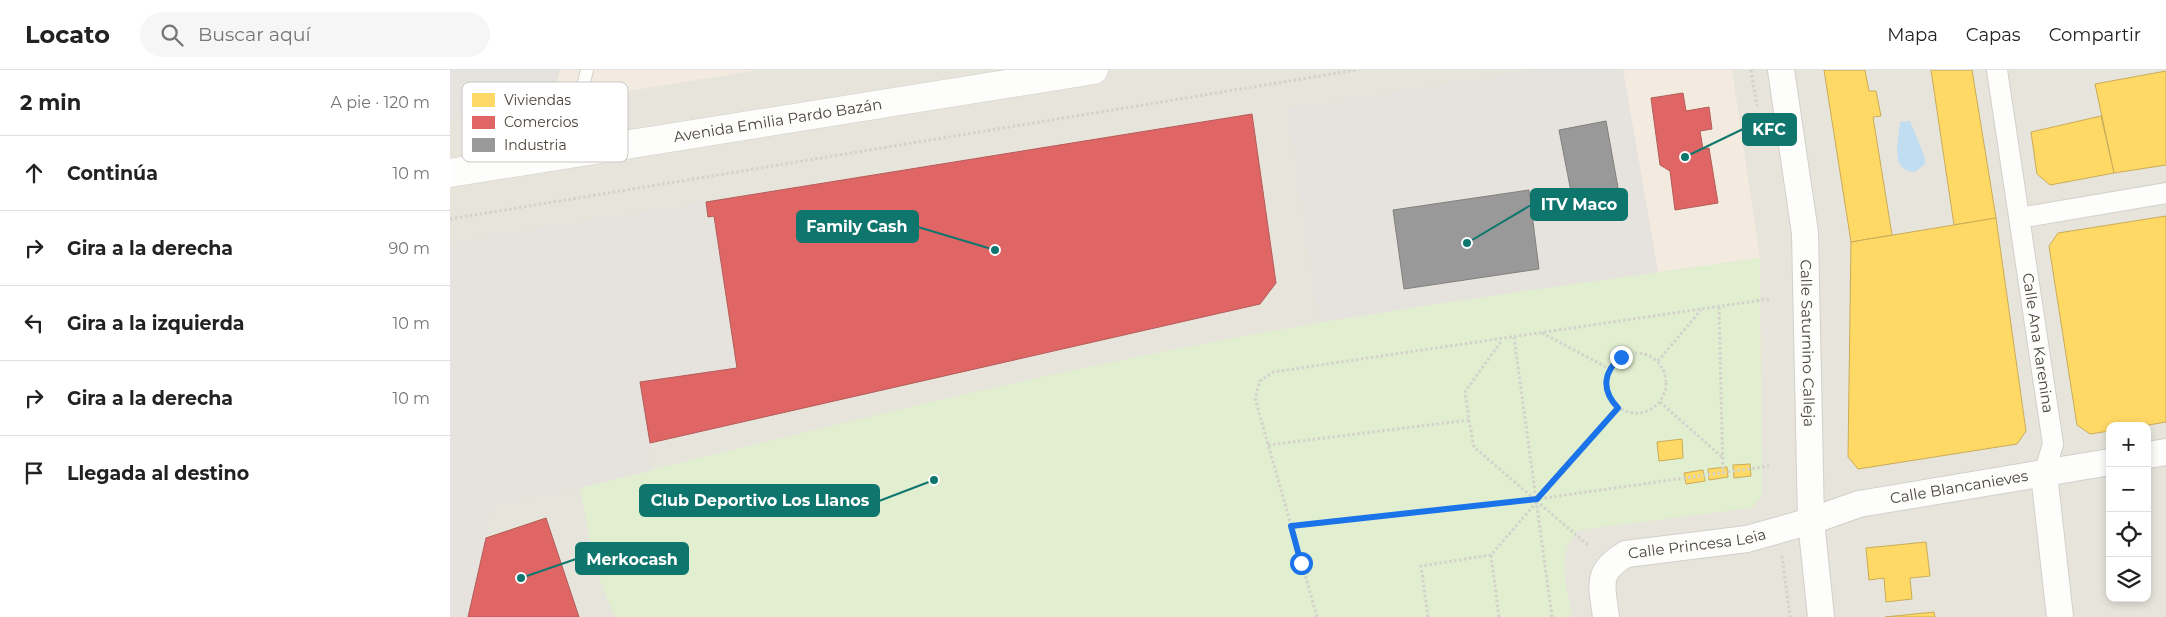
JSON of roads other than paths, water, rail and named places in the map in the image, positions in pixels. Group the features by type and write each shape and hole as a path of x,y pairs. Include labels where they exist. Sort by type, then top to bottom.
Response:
{"street":[{"name":"Avenida Emilia Pardo Bazán","path":"628,145 1094,70"},
{"name":"Calle Saturnino Calleja","path":"1780,70 1806,233 1811,521 1821,617"},
{"name":"Calle Ana Karenina","path":"1997,70 2053,444 2044,474 2060,617"},
{"name":"Avenida Emilia Pardo Bazán","path":"454,170 511,162"},
{"path":"2019,218 2166,193"},
{"path":"2151,454 2166,452"},
{"name":"Calle Blancanieves","path":"1811,521 1859,504 2106,463"},
{"name":"Calle Princesa Leia","path":"1606,617 1603,575 1610,563 1626,554 1747,539 1811,521"}],"water":[{"path":"1910,121 1925,158 1925,164 1915,172 1907,171 1902,166 1897,153 1900,122"}],"place":[{"name":"KFC","path":"1685,157"},
{"name":"ITV Maco","path":"1467,243"},
{"name":"Family Cash","path":"995,250"},
{"name":"Club Deportivo Los Llanos","path":"934,480"},
{"name":"Merkocash","path":"521,578"}]}
